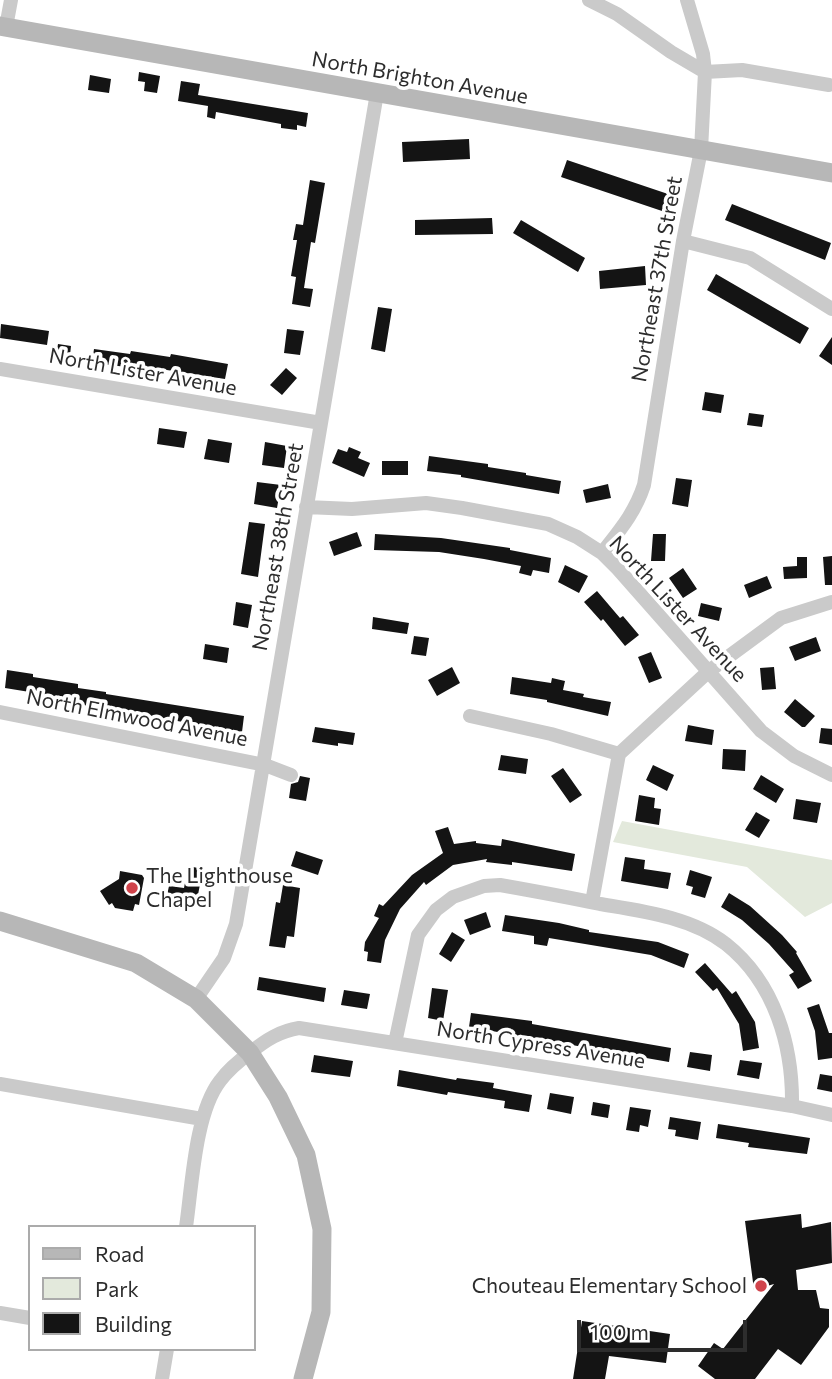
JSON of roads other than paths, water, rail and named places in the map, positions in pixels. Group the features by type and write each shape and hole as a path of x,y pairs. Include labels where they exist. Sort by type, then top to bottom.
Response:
{"main road":[{"name":"North Brighton Avenue","path":"3,27 832,173"},
{"path":"0,921 136,963 196,999 250,1053 278,1097 306,1155 322,1228 321,1312 303,1379"}],"street":[{"path":"3,27 11,0"},
{"path":"589,0 617,14 705,72 742,70 829,85"},
{"name":"Northeast 37th Street","path":"601,553 628,521 644,485 683,241 701,150 705,72 703,54 687,0"},
{"name":"Northeast 38th Street","path":"196,999 214,974 231,941 265,765 377,93"},
{"path":"683,241 750,258 832,309"},
{"name":"North Lister Avenue","path":"0,369 321,423"},
{"name":"North Lister Avenue","path":"306,507 352,509 426,503 548,524 577,537 601,553 635,587 747,716 777,745 832,775"},
{"path":"592,902 619,754 709,671 781,618 832,602"},
{"name":"North Elmwood Avenue","path":"0,712 265,765 291,775"},
{"path":"470,716 551,734 619,754"},
{"path":"396,1043 418,935 436,910 453,897 484,886 500,885 666,917 725,943 745,962 762,985 780,1021 790,1063 792,1106"},
{"name":"North Cypress Avenue","path":"250,1053 275,1035 299,1028 792,1106 832,1115"},
{"path":"186,1225 202,1119 210,1097 219,1082 250,1053"},
{"path":"0,1084 202,1119"},
{"path":"0,1313 28,1318"},
{"path":"162,1379 167,1351"}],"place":[{"name":"The Lighthouse Chapel","path":"132,888"},
{"name":"Chouteau Elementary School","path":"761,1286"}]}
